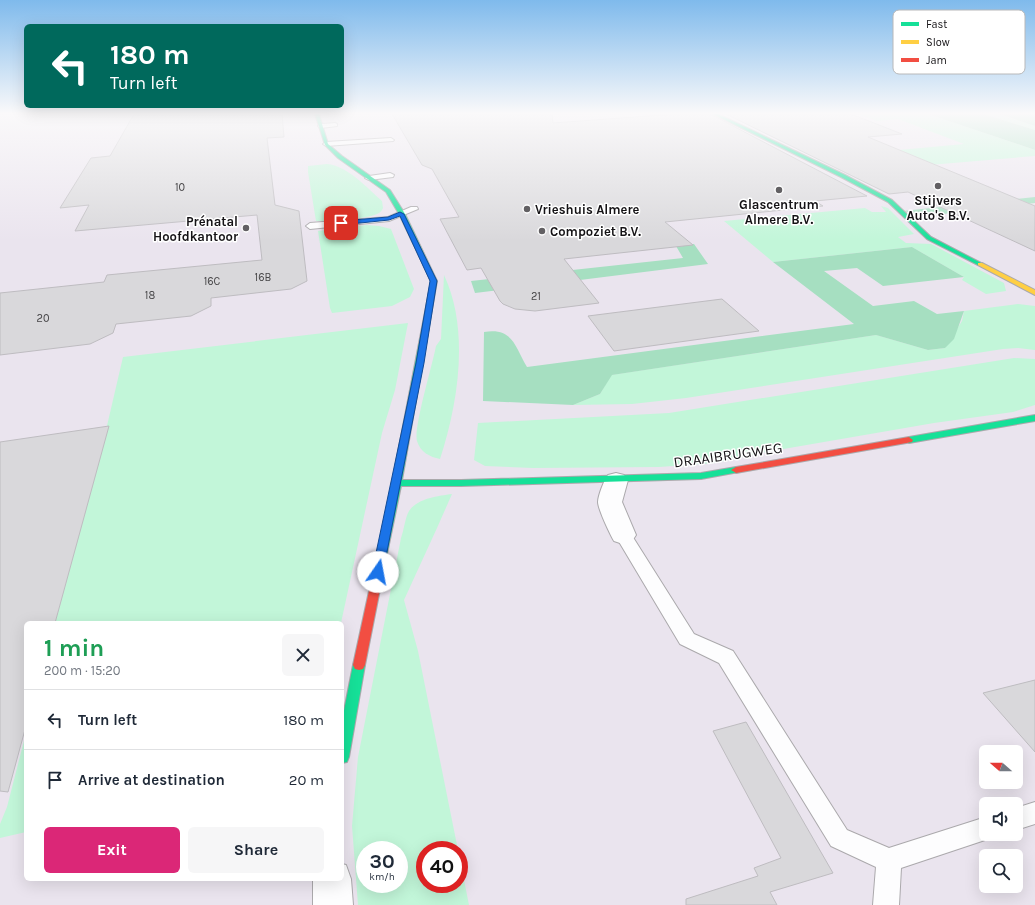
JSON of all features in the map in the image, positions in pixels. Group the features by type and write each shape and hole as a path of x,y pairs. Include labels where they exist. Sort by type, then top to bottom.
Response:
{"street":[{"path":"339,156 388,191 402,214 434,281 397,483 368,617 344,746"},
{"path":"800,156 890,201 929,238 1035,293"},
{"name":"DRAAIBRUGWEG","path":"397,483 616,480 701,476 1035,418"},
{"path":"616,480 610,502 623,535"},
{"path":"332,881 333,905"}],"lane":[{"path":"369,178 390,175"},
{"path":"310,226 389,219 414,208"},
{"path":"623,535 687,639 726,657 839,838 889,860 979,831"},
{"path":"1023,817 1035,813"},
{"path":"886,905 889,860"}],"shaded area":[{"path":"0,156 1035,156 1035,905 0,905"}],"green space":[{"path":"1032,156 846,172 817,159 823,157"},
{"path":"327,164 342,169 363,184 382,201 383,208 381,212 367,217 316,221 308,166"},
{"path":"1035,197 1035,203 926,216 903,211"},
{"path":"881,206 888,208 914,234 898,237 906,243 931,244 1004,283 1006,291 986,294 962,280 964,277 912,247 773,262 724,221 865,208 872,212 886,212"},
{"path":"367,225 391,229 414,289 410,297 392,306 332,313 318,231"},
{"path":"694,244 708,264 475,293 471,281 683,258 676,246"},
{"path":"912,247 964,277 883,286 857,268 824,271 873,306 914,301 937,314 964,311 954,339 945,348 928,350 876,335 612,375 600,394 573,405 483,401 484,332 494,331 501,333 512,340 527,367 854,324 773,262"},
{"path":"444,275 452,296 457,319 459,343 456,391 452,415 440,459 429,455 420,448 417,441 417,434 420,410 436,346 441,339"},
{"path":"1018,304 1035,306 1035,350 1018,348 1003,349 686,398 632,404 573,405 600,394 611,375 876,335 928,350 945,348 962,321 964,311"},
{"path":"408,323 395,390 382,433 341,621 56,621 106,430 123,357"},
{"path":"1014,358 1035,359 1035,405 1013,412 934,423 766,452 715,463 659,467 533,468 485,466 474,460 478,423 669,413"},
{"path":"452,494 404,600 418,651 456,841 416,841 416,893 467,893 469,905 358,905 357,893 408,893 408,841 356,841 356,879 352,826 358,757 401,538 409,511 423,500"},
{"path":"24,741 24,832 0,838 0,824 7,807"}],"building":[{"path":"108,156 269,156 275,205 299,211 307,281 291,289 211,298 211,306 191,316 116,324 113,333 90,344 0,355 0,293 104,282 107,275 262,260 257,215 75,231 89,205 60,208 91,158"},
{"path":"417,156 791,156 867,196 815,201 823,206 665,222 693,245 564,259 599,303 535,311 515,309 503,304 481,268 467,270 440,219 459,217 432,169 422,165"},
{"path":"812,156 915,156 1035,206 1035,251 908,192 889,194"},
{"path":"722,299 759,331 614,351 588,316"},
{"path":"109,426 56,621 24,621 24,733 8,792 0,791 0,442"},
{"path":"1035,680 1035,752 983,693"},
{"path":"746,722 833,873 770,892 777,905 686,905 686,899 758,876 754,868 781,858 713,731"}],"traffic: fast":[{"path":"339,156 388,191 402,214 434,281 397,483 382,554"},
{"path":"802,156 890,201 929,238 980,264"},
{"path":"909,440 1035,418"},
{"path":"397,483 461,483 701,476 736,470"},
{"path":"344,746 359,665"}],"traffic: slow":[{"path":"980,264 1035,293"}],"traffic: jam":[{"path":"736,470 909,440"},
{"path":"359,665 382,554"}],"place":[{"name":"Stijvers Auto's B.V.","path":"938,186"},
{"name":"Glascentrum Almere B.V.","path":"779,190"},
{"name":"Vrieshuis Almere","path":"527,209"},
{"name":"Prénatal Hoofdkantoor","path":"246,228"},
{"name":"Compoziet B.V.","path":"542,231"}],"route":[{"path":"341,223 389,219 402,214 434,281 397,483 378,572"}]}
